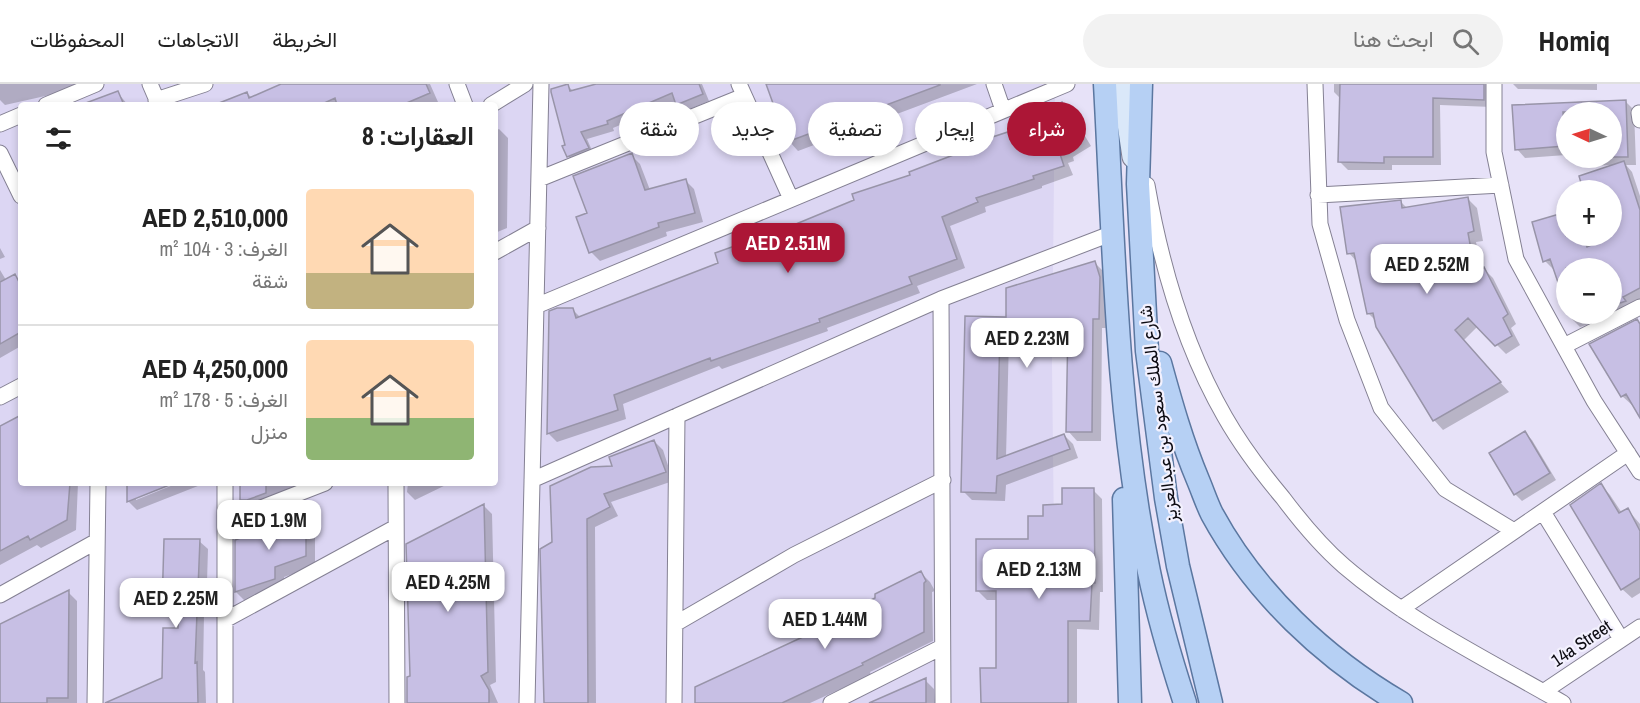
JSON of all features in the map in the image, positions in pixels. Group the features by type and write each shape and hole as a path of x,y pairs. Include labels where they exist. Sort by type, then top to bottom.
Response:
{"main road":[{"name":"شارع الملك سعود بن عبدالعزيز","path":"1105,84 1121,372 1136,500 1149,573 1165,639 1185,703"},
{"path":"1122,84 1138,184"},
{"name":"شارع الملك سعود بن عبدالعزيز","path":"1143,89 1138,184 1146,351 1166,498 1178,566 1211,703"},
{"path":"1142,246 1148,302 1158,359 1174,414 1212,513 1245,566 1284,612 1338,660 1401,703"},
{"path":"1121,372 1130,703"}],"street":[{"path":"53,102 96,84"},
{"path":"150,84 158,102 205,84"},
{"path":"457,84 464,102"},
{"path":"496,102 525,84"},
{"path":"527,703 541,84"},
{"path":"993,84 1004,110"},
{"path":"536,306 1067,84"},
{"path":"1315,84 1320,224 1347,320 1381,408 1445,489 1514,531"},
{"path":"1494,84 1494,152 1516,259 1594,402 1640,472"},
{"path":"539,179 742,90 790,200"},
{"path":"0,124 18,116"},
{"path":"1141,128 1146,182 1155,230 1176,303 1195,356 1225,417 1267,479 1299,520 1343,566 1401,609 1563,703"},
{"path":"2,161 18,190"},
{"path":"1318,195 1501,185"},
{"path":"498,250 538,228"},
{"path":"532,480 941,299 1113,233"},
{"path":"941,299 943,703"},
{"path":"1564,346 1640,307"},
{"path":"0,397 18,388"},
{"path":"674,703 677,416"},
{"path":"1401,609 1628,453"},
{"path":"675,624 794,555 943,480"},
{"path":"95,703 98,486"},
{"path":"225,486 225,703"},
{"path":"225,522 317,486"},
{"path":"396,486 397,703"},
{"path":"1543,512 1621,639"},
{"path":"225,620 396,527"},
{"path":"0,595 98,541"},
{"name":"14a Street","path":"1543,692 1640,627"},
{"path":"831,703 942,648"}],"shaded area":[{"path":"0,84 1055,84 1055,102 1007,102 1007,156 1054,156 1052,365 1056,703 0,703"}],"building":[{"path":"281,84 426,84 430,93 409,102 336,102 335,98 326,102 222,102 247,92 249,98"},
{"path":"568,84 570,91 596,84 699,84 703,94 683,102 675,102 672,93 651,102 619,102 619,116 607,121 608,124 581,132 589,148 567,157 562,146 565,145 551,89"},
{"path":"766,84 940,84 894,102 808,102 808,134 796,139 796,102 773,102"},
{"path":"1340,84 1484,84 1484,100 1433,98 1433,157 1384,157 1384,163 1338,162"},
{"path":"118,91 123,102 88,102"},
{"path":"1626,100 1628,157 1622,157 1622,102 1580,102"},
{"path":"1556,103 1556,147 1515,150 1512,105"},
{"path":"1007,132 1007,156 1061,156 1064,166 1033,176 1034,179 976,198 978,202 942,217 957,259 909,277 912,284 819,319 820,322 711,361 710,358 614,395 618,410 547,434 549,311 557,308 573,308 576,318 718,263 715,253 854,200 852,194 910,175 909,172 951,156 995,156 995,136"},
{"path":"624,156 633,156 645,190 686,179 695,213 658,223 659,227 589,253 576,217 587,213 573,176"},
{"path":"1624,161 1640,210 1640,288 1623,297 1626,301 1622,302 1622,258 1556,258 1556,277 1550,259 1543,262 1532,222 1556,215 1556,246 1622,246 1622,180 1580,180 1579,176 1603,168 1622,168"},
{"path":"1468,197 1474,231 1468,233 1475,271 1484,267 1508,314 1503,318 1512,336 1495,346 1468,318 1455,330 1501,382 1433,421 1376,327 1373,313 1367,314 1354,253 1347,254 1340,207 1401,200 1402,208"},
{"path":"1095,261 1100,277 1099,319 1093,319 1092,432 1066,432 1068,326 1046,331 1000,330 997,459 1064,434 1070,449 997,476 996,493 961,492 965,316 1006,317 1006,288"},
{"path":"15,274 18,280 18,334 0,344 0,282"},
{"path":"1637,319 1640,324 1640,418 1626,394 1621,397 1589,344"},
{"path":"18,417 18,486 70,486 67,520 30,540 28,536 0,551 0,426"},
{"path":"1525,431 1550,473 1514,495 1489,453"},
{"path":"654,440 666,472 604,494 610,507 587,519 588,703 544,703 540,549 552,542 550,486 591,467 612,466 609,457"},
{"path":"1601,483 1619,513 1628,508 1640,531 1640,578 1621,590 1570,505"},
{"path":"127,486 167,486 127,502"},
{"path":"240,486 266,486 266,493 247,500 240,500"},
{"path":"1062,488 1094,488 1095,583 1092,583 1090,621 1068,621 1068,703 981,703 980,668 996,668 996,591 976,591 976,539 1028,539 1028,516 1043,516 1043,505 1062,504"},
{"path":"484,504 488,672 481,676 489,690 489,703 407,703 407,677 410,676 406,544"},
{"path":"301,510 306,523 306,556 275,567 275,579 235,592 235,540 287,521 287,515"},
{"path":"164,539 200,539 195,663 197,662 198,703 105,703 162,678 163,628 178,628 179,607 162,607"},
{"path":"921,571 926,581 924,583 924,632 862,663 863,665 782,703 695,703 695,687 846,617 846,612 875,598 875,594"},
{"path":"69,590 68,698 47,698 47,703 0,703 0,624"},
{"path":"926,678 926,703 869,703"}]}
